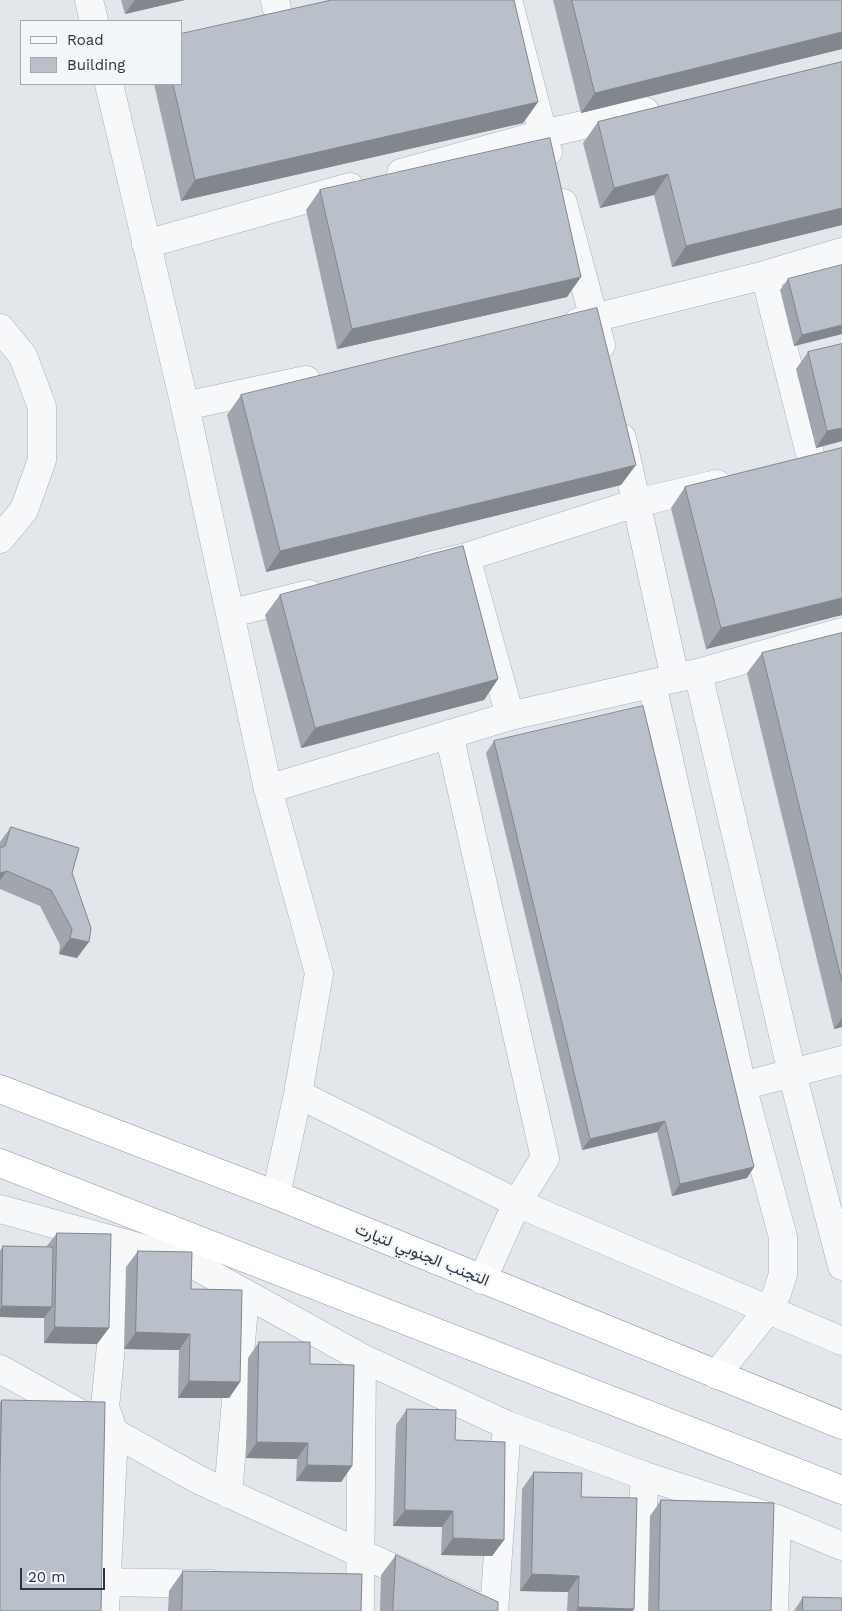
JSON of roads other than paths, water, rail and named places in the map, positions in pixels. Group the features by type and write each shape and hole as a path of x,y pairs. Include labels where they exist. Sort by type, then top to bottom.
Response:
{"highway":[{"name":"التجنب الجنوبي لتيارت","path":"0,1090 276,1195 842,1425"},
{"path":"0,1164 842,1490"}],"street":[{"path":"89,0 94,20"},
{"path":"508,0 543,134 595,318 606,367"},
{"path":"249,21 276,7 305,8"},
{"path":"109,85 186,406 232,613 268,789 319,973 298,1094 276,1195"},
{"path":"146,244 543,134 669,106"},
{"path":"556,327 765,275 842,252"},
{"path":"765,275 823,459 784,468"},
{"path":"0,328 23,356 42,407 42,460 24,510 0,539"},
{"path":"186,406 332,374"},
{"path":"616,416 675,678 742,1086 783,1237 783,1274 777,1293 768,1310 716,1375"},
{"path":"400,572 466,557 636,503 738,479"},
{"path":"466,557 510,716"},
{"path":"232,613 335,588"},
{"path":"268,789 510,716 675,678 842,632"},
{"path":"675,678 792,1073 842,1266"},
{"path":"449,734 545,1158 517,1203 482,1280"},
{"path":"742,1086 842,1060"},
{"path":"298,1094 517,1203 842,1341"},
{"path":"0,1209 185,1260 245,1295 362,1358 507,1425 645,1476 777,1519 842,1546"},
{"path":"105,1611 108,1582 114,1433 105,1407 121,1243"},
{"path":"228,1494 245,1295"},
{"path":"331,1588 360,1600 362,1358"},
{"path":"0,1369 228,1494 488,1611"},
{"path":"494,1611 507,1425"},
{"path":"636,1611 645,1476"},
{"path":"774,1611 777,1519"},
{"path":"108,1582 234,1585"}]}
